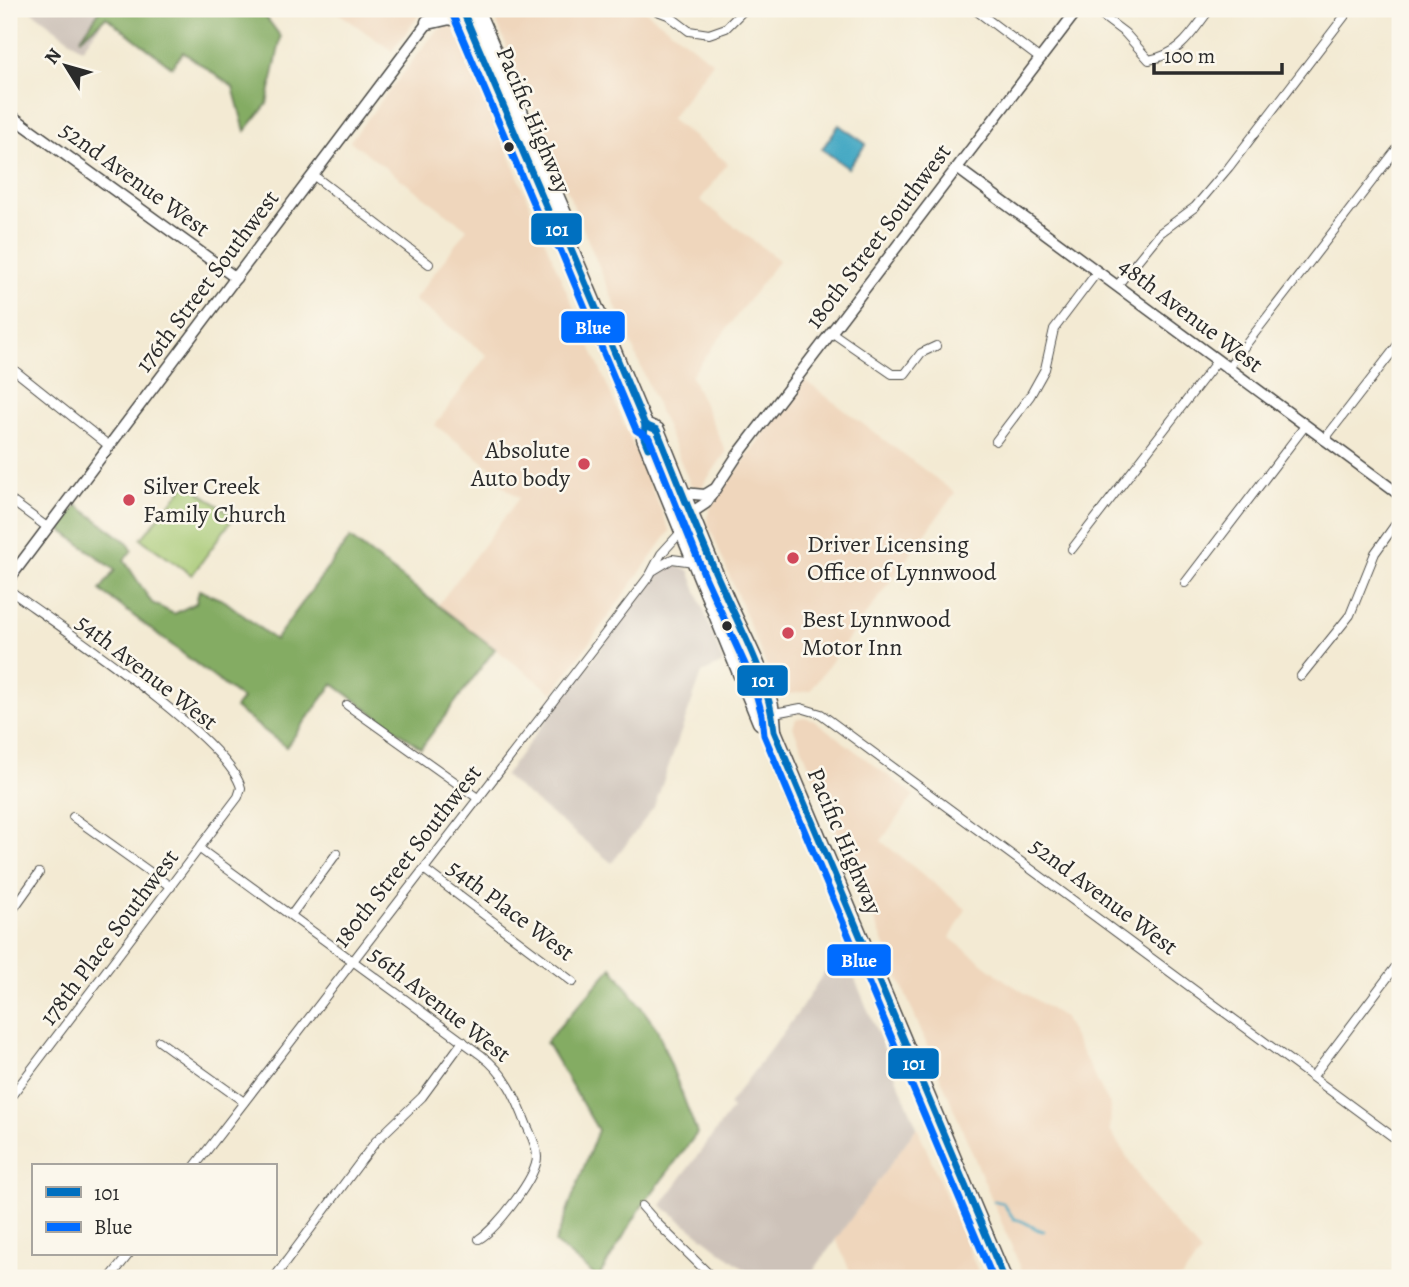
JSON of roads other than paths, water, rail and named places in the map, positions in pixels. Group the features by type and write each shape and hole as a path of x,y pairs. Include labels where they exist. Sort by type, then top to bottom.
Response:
{"highway":[{"name":"Pacific Highway","path":"462,9 555,227 569,244 645,425 644,438 760,722 774,731"},
{"name":"Pacific Highway","path":"476,9 568,223 569,244"},
{"path":"428,22 450,17 469,25"},
{"path":"525,157 536,167 549,195 559,202"},
{"name":"Pacific Highway","path":"645,425 657,430 755,661 774,713 774,731 1004,1278"},
{"path":"662,483 675,496 684,511 691,513"},
{"path":"682,531 692,539 706,569 722,588"},
{"path":"748,693 774,713"}],"street":[{"name":"176th Street Southwest","path":"9,579 438,9"},
{"path":"652,9 667,15 690,31 709,34 726,28 745,9"},
{"path":"974,9 1039,58"},
{"name":"180th Street Southwest","path":"691,513 703,506 737,456 1078,9"},
{"path":"1093,9 1125,33 1149,60 1167,56 1186,41 1210,9"},
{"path":"1117,286 1160,233 1195,207 1229,167 1350,9"},
{"name":"52nd Avenue West","path":"9,114 236,278"},
{"path":"1227,369 1400,145"},
{"name":"48th Avenue West","path":"957,168 1400,495"},
{"path":"313,175 429,264"},
{"path":"996,441 1030,396 1045,369 1054,329 1098,271"},
{"path":"831,332 892,374 905,374 921,353 936,346"},
{"path":"1324,440 1400,342"},
{"path":"1072,549 1217,361"},
{"path":"9,366 108,445"},
{"path":"1185,583 1305,426"},
{"path":"683,493 705,495 713,490"},
{"path":"9,499 47,527"},
{"path":"1301,676 1350,615 1375,553 1400,518"},
{"name":"180th Street Southwest","path":"197,1164 425,870 682,531"},
{"path":"651,572 672,559 694,562"},
{"name":"54th Avenue West","path":"9,590 198,732 239,779 242,788 238,797"},
{"path":"347,705 479,799"},
{"name":"52nd Avenue West","path":"774,713 800,708 821,714 1400,1142"},
{"name":"178th Place Southwest","path":"9,1099 238,797"},
{"path":"73,817 171,887"},
{"name":"56th Avenue West","path":"200,849 463,1041 491,1063 509,1083 537,1157 531,1176 491,1232 479,1239"},
{"path":"292,914 337,853"},
{"name":"54th Place West","path":"425,870 573,982"},
{"path":"9,915 39,873"},
{"path":"1313,1076 1400,961"},
{"path":"159,1041 244,1102"},
{"path":"274,1278 376,1141 422,1097 463,1041"},
{"path":"642,1206 713,1278"},
{"path":"110,1278 127,1256"}],"water":[{"path":"839,125 866,144 848,168 822,149"}],"waterway":[{"path":"994,1201 1003,1203 1014,1219 1044,1231"}],"place":[{"name":"Absolute Auto body","path":"584,464"},
{"name":"Silver Creek Family Church","path":"129,500"},
{"name":"Driver Licensing Office of Lynnwood","path":"793,558"},
{"name":"Best Lynnwood Motor Inn","path":"788,633"}]}
